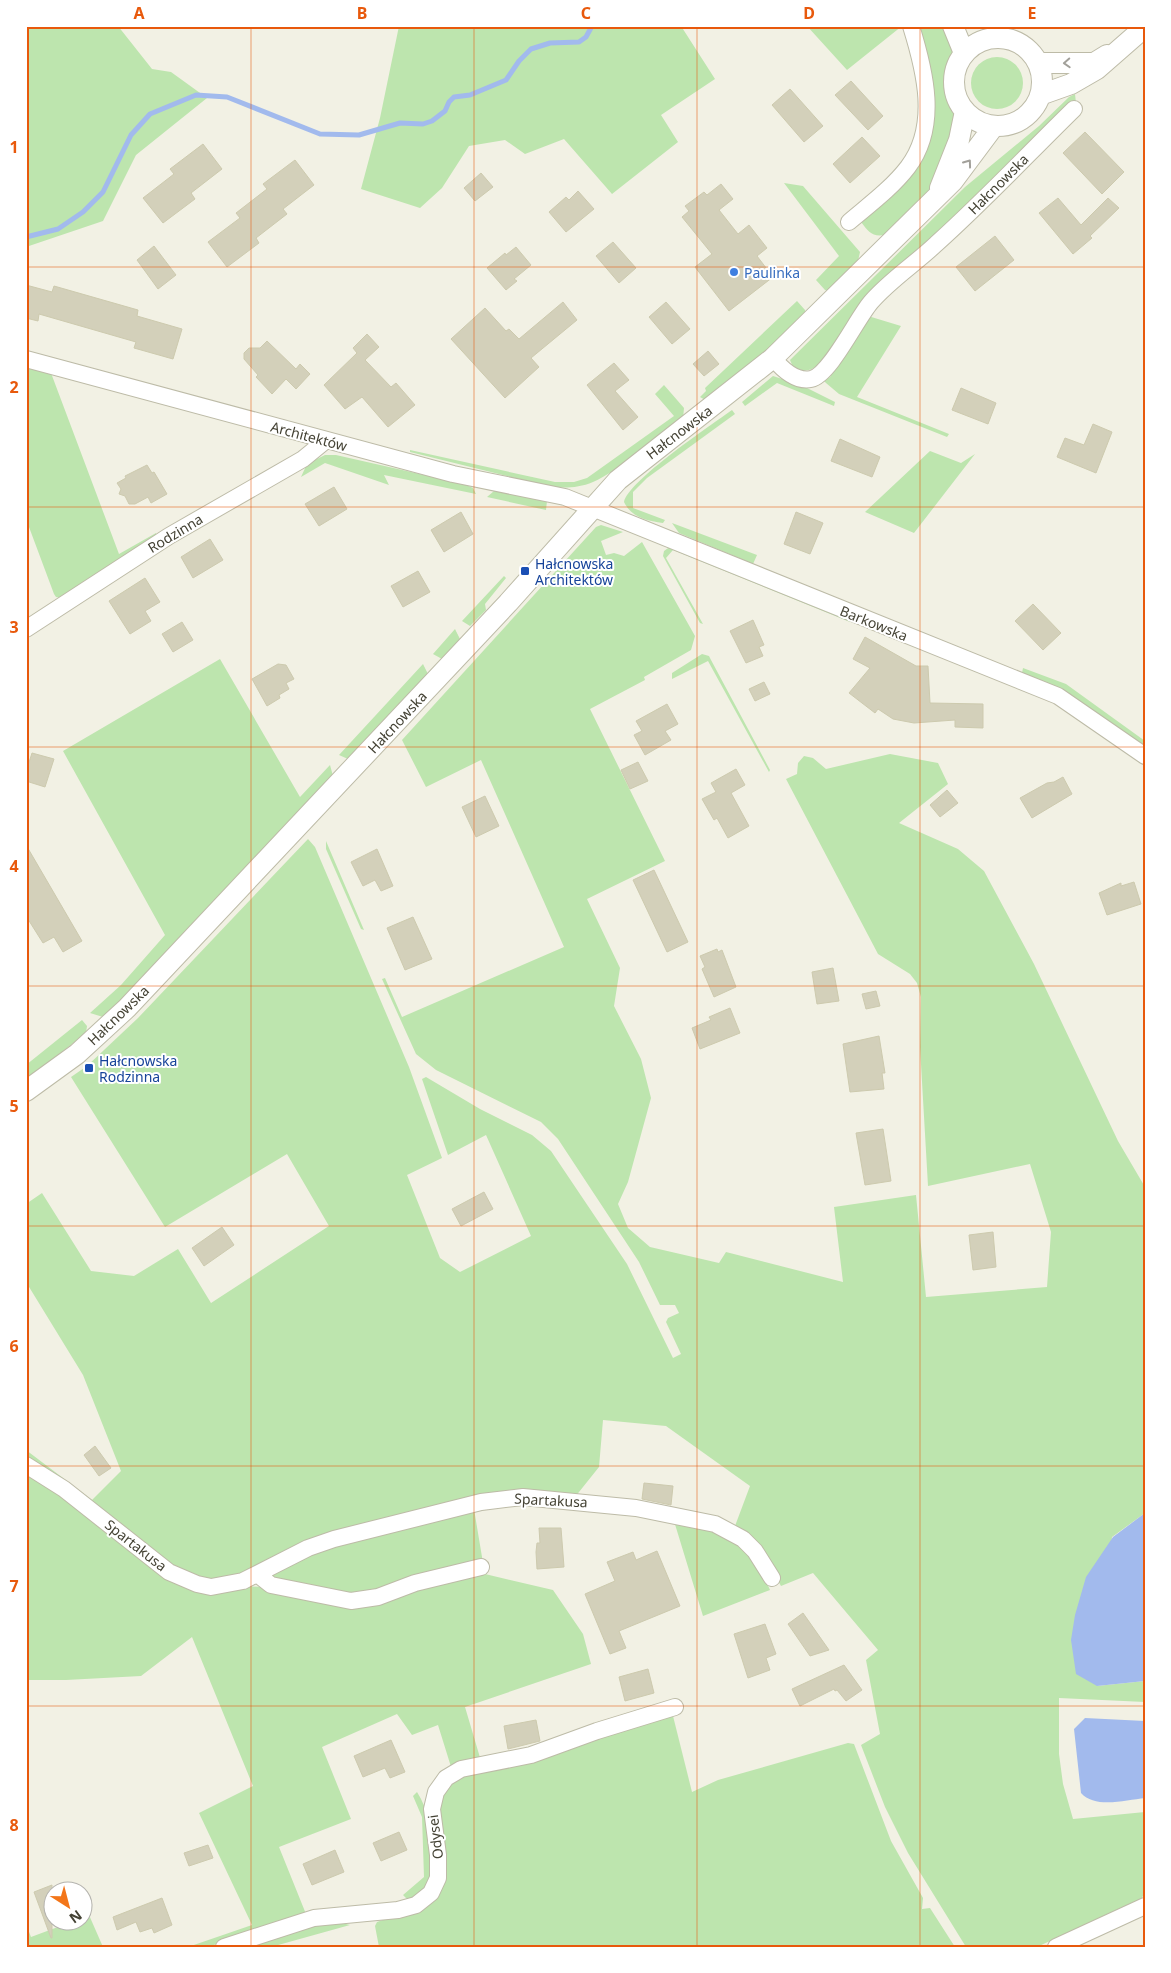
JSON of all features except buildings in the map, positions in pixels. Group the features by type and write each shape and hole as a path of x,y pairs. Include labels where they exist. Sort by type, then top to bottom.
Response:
{"street":[{"path":"849,222 903,173 919,148 927,110 927,93 911,26"},
{"path":"953,26 964,53"},
{"path":"1040,95 1079,80 1127,45 1145,27"},
{"path":"983,32 1018,42 1030,51 1038,63 1042,79 1040,95 1035,106 1022,118 1006,125 994,126 975,120 965,112 958,101 954,88 954,76 964,53 976,44 983,32"},
{"path":"1038,63 1094,63 1127,45"},
{"name":"Hałcnowska","path":"772,358 788,373 795,376 812,379 819,375 833,358 871,302 936,244 1074,109"},
{"name":"Hałcnowska","path":"937,195 959,140 965,112"},
{"name":"Hałcnowska","path":"26,1091 77,1054 127,1008 424,692 629,470 727,397 772,358 966,166 994,126"},
{"name":"Architektów","path":"26,359 325,441 453,474 566,498 593,508"},
{"name":"Rodzinna","path":"26,629 169,536 303,459 325,441"},
{"name":"Barkowska","path":"593,508 1058,696 1068,701 1145,756"},
{"name":"Spartakusa","path":"26,1465 64,1489 155,1562 182,1579 204,1586 226,1586 257,1574 308,1548 334,1538 481,1502 524,1497 636,1508 715,1524 743,1539 755,1551 772,1578"},
{"path":"257,1574 271,1585 351,1601 378,1596 415,1583 481,1568"},
{"name":"Odysei","path":"224,1947 314,1918 398,1910 416,1904 431,1893 438,1878 439,1862 432,1809 436,1792 446,1778 461,1769 531,1755 614,1725 675,1707"},
{"path":"1056,1947 1145,1906"}],"green space":[{"path":"26,26 118,26 152,69 171,72 207,98 136,155 103,221 26,247"},
{"path":"399,26 681,26 715,79 661,115 678,142 612,194 564,139 525,154 505,140 469,146 442,188 420,208 361,189 380,118"},
{"path":"807,26 902,26 847,70"},
{"path":"916,26 946,26 954,52 948,69 947,87 957,123 934,183 924,196 884,235 876,235 868,231 861,222 924,149"},
{"path":"992,57 1002,57 1016,64 1023,78 1023,88 1016,102 1002,109 992,109 982,105 975,98 971,88 971,78 975,68 982,61"},
{"path":"1075,94 1076,103 821,363 807,370 793,367 790,360 965,187 1039,126 1069,97"},
{"path":"784,183 803,186 860,252 858,261 828,291 816,280 839,256"},
{"path":"797,301 805,310 805,313 770,349 707,401 700,397 706,391 705,388"},
{"path":"868,316 901,326 857,397 949,434 947,437 839,394 824,381 830,377"},
{"path":"26,366 51,373 119,554 156,533 156,539 62,598 56,597 54,594 26,519"},
{"path":"773,376 801,385 835,402 834,406 777,383 745,406 742,402"},
{"path":"664,385 684,408 683,419 615,470 593,482 583,485 551,487 410,452 410,450 555,482 574,482 587,478 674,416 655,394"},
{"path":"732,410 735,414 647,478 633,492 633,508 665,520 663,523 635,515 627,507 624,502 629,493 654,468"},
{"path":"930,451 961,463 975,454 914,533 865,512"},
{"path":"325,455 336,455 464,484 473,488 476,494 384,475 389,485 325,463 301,477 307,464"},
{"path":"494,491 547,501 546,510 487,497"},
{"path":"672,523 757,555 753,564 679,533"},
{"path":"601,525 623,532 601,541 606,555 614,553 624,556 642,542 695,636 691,650 644,677 645,680 590,709 665,861 587,899 620,968 614,1006 641,1059 651,1098 628,1182 618,1204 628,1228 650,1247 719,1263 726,1252 843,1282 834,1207 916,1195 926,1297 1047,1287 1051,1232 1030,1164 928,1186 920,1047 921,997 917,983 910,974 878,954 786,779 797,774 798,763 804,756 813,758 826,769 890,754 938,763 948,784 899,823 958,849 984,871 1034,964 1118,1141 1145,1187 1145,1513 1112,1537 1097,1686 1145,1681 1145,1702 1059,1698 1059,1754 1063,1784 1073,1819 1145,1812 1145,1891 1142,1898 1037,1947 966,1947 908,1853 885,1807 861,1745 880,1734 866,1660 878,1650 813,1573 781,1586 761,1550 735,1526 750,1486 666,1426 603,1420 599,1467 575,1497 480,1499 225,1582 184,1576 26,1460 26,1450 92,1500 121,1471 83,1375 26,1282 26,1204 42,1193 91,1271 134,1276 178,1249 211,1303 329,1226 287,1154 165,1227 71,1077 87,1066 138,1018 308,839 315,847 409,1067 442,1158 407,1175 440,1258 460,1272 531,1236 486,1135 448,1155 422,1079 426,1077 480,1109 532,1135 551,1151 627,1264 673,1358 681,1354 666,1322 668,1318 679,1313 675,1305 660,1305 639,1262 558,1139 541,1122 436,1070 416,1054 382,979 385,978 402,1017 564,947 481,760 426,787 402,740 596,527"},
{"path":"671,546 848,618 850,622 673,550 666,558 703,624 700,623 663,556 664,551"},
{"path":"504,576 506,578 485,604 486,610 470,626 462,621"},
{"path":"455,629 460,639 442,659 433,654"},
{"path":"702,654 709,656 770,770 769,772 708,661 672,679 672,673"},
{"path":"220,659 300,797 330,765 333,776 120,1004 103,1017 90,1013 121,985 165,935 63,751"},
{"path":"423,664 428,674 348,759 339,755"},
{"path":"1023,668 1066,684 1145,741 1145,748 1068,693 1022,673"},
{"path":"326,841 364,930 361,929 326,849"},
{"path":"82,1020 87,1026 86,1033 26,1080 26,1065"},
{"path":"26,1469 180,1582 262,1587 322,1601 484,1570 485,1574 553,1590 583,1634 591,1664 465,1707 481,1761 452,1770 438,1725 412,1735 397,1714 322,1747 351,1819 279,1847 306,1914 208,1947 188,1947 252,1925 199,1813 253,1786 192,1637 141,1676 26,1680"},
{"path":"474,1509 483,1563 363,1596 277,1582 270,1575 309,1551"},
{"path":"674,1521 709,1529 740,1544 757,1562 770,1590 703,1616"},
{"path":"672,1712 692,1792 718,1780 848,1743 854,1744 891,1841 923,1898 922,1909 930,1908 955,1947 379,1947 375,1926 377,1922 429,1903 439,1798 456,1777"},
{"path":"417,1792 423,1803 430,1827 431,1864 428,1888 409,1901 403,1895 424,1877 422,1817 413,1796"},
{"path":"334,1921 350,1925 271,1947 240,1947 292,1930"},
{"path":"92,1922 103,1947 26,1947 26,1924 31,1937 50,1930 92,1930"}],"water":[{"path":"1145,1513 1145,1681 1097,1686 1076,1674 1071,1640 1075,1615 1086,1577 1113,1537"},
{"path":"1085,1718 1145,1721 1145,1798 1120,1802 1102,1802 1087,1798 1081,1793 1074,1729"}],"waterway":[{"path":"26,237 58,229 83,212 103,192 131,135 150,114 196,95 227,97 320,134 359,135 400,123 423,124 432,121 445,111 449,102 454,97 470,95 506,80 519,61 531,49 550,43 579,42 586,37 592,26"}],"place":[{"name":"Paulinka","path":"734,272"},
{"name":"Hałcnowska Architektów","path":"525,571"},
{"name":"Hałcnowska Rodzinna","path":"89,1068"}]}
